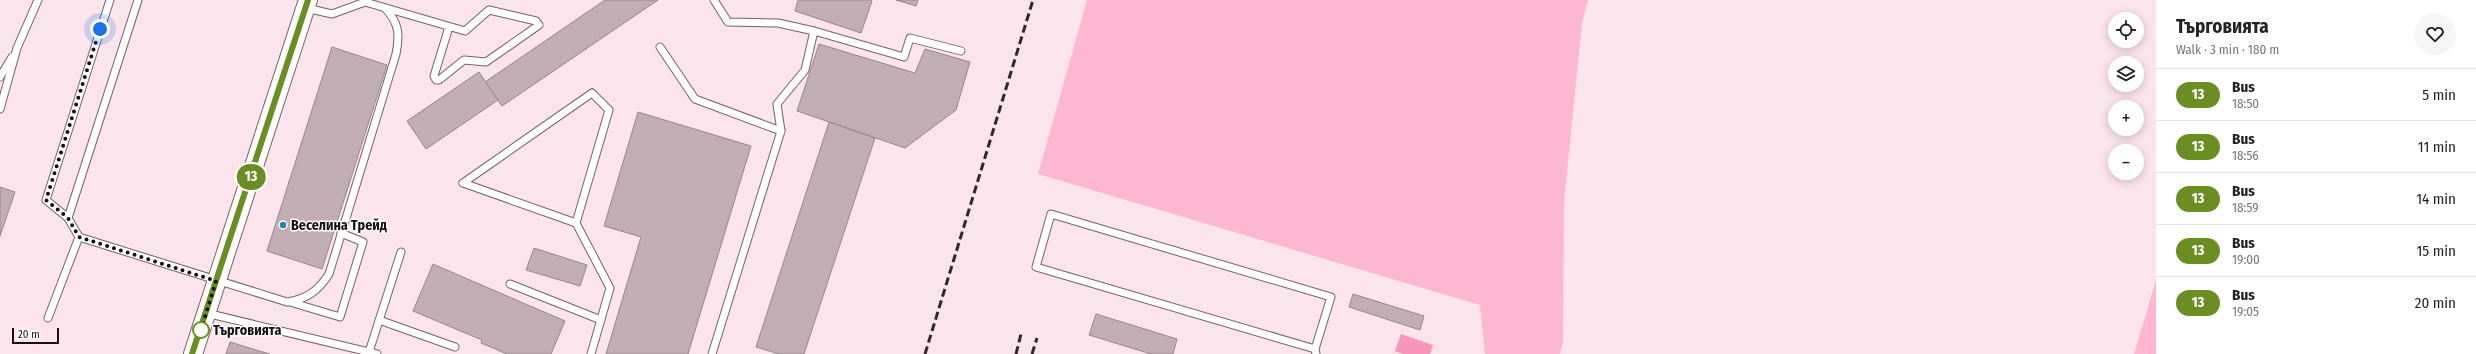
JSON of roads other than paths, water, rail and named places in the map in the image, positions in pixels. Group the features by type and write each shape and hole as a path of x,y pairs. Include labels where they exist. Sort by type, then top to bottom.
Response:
{"street":[{"path":"192,354 307,4"}],"lane":[{"path":"0,77 17,48 38,0"},
{"path":"110,0 46,200 68,218 79,237 216,281 340,317 364,242 341,234"},
{"path":"68,218 138,0"},
{"path":"714,0 728,22 778,23 814,31 904,57 910,38 961,51"},
{"path":"307,4 332,14 365,2 449,27 468,30 489,10 536,21 539,25 486,62 464,60 436,80 434,76 449,27"},
{"path":"287,302 301,300 321,286 329,274 396,54 399,36 398,25 385,8"},
{"path":"712,354 781,131 777,104 805,70 814,31"},
{"path":"660,46 695,99 781,131"},
{"path":"0,109 17,48"},
{"path":"576,223 609,110 592,93 463,183 576,223 610,288 591,354"},
{"path":"1051,214 1331,297 1316,351 1036,267 1051,214"},
{"path":"48,318 79,237"},
{"path":"206,313 373,353 379,320 401,252"},
{"path":"510,284 601,320"},
{"path":"379,320 455,347"}],"railway":[{"path":"925,354 1033,0"},
{"path":"1016,354 1021,334"},
{"path":"1032,354 1037,338"}],"place":[{"name":"Веселина Трейд","path":"283,225"},
{"name":"Търговията","path":"201,330"}]}
